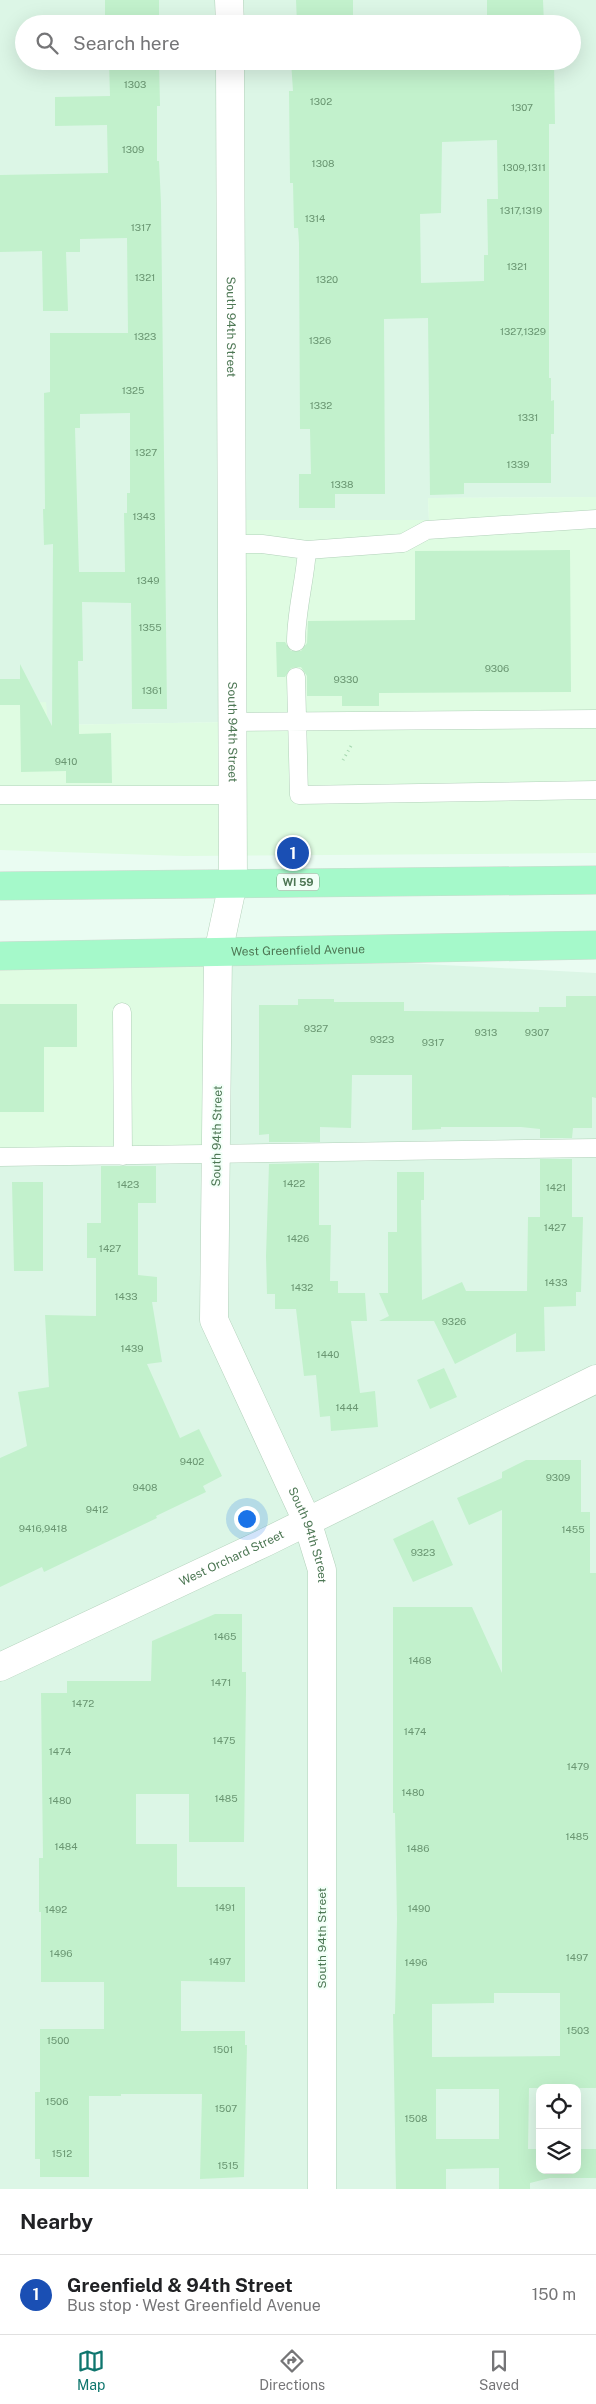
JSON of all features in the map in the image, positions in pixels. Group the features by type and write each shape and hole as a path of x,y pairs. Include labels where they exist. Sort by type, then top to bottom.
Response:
{"main road":[{"name":"WI 59","path":"0,886 596,880"},
{"name":"West Greenfield Avenue","path":"0,956 596,945"}],"street":[{"path":"229,0 230,15"},
{"name":"South 94th Street","path":"230,70 232,883 218,953 214,1320 307,1521 322,1570 322,2189"},
{"name":"West Orchard Street","path":"0,1667 307,1521 596,1379"}],"lane":[{"path":"232,544 262,544 307,550 402,542 427,530 596,519"},
{"path":"296,642 296,619 305,578 307,550"},
{"path":"296,677 299,722 299,795 596,790"},
{"path":"232,722 596,719"},
{"path":"0,795 232,795"},
{"path":"122,1012 123,1156"},
{"path":"0,1157 596,1148"}],"shaded area":[{"path":"0,0 596,0 596,497 428,498 429,520 232,520 232,722 48,725 0,705"},
{"path":"596,497 596,853 184,856 0,850 0,705 46,702 48,725 232,722 231,520 429,520 428,498"},
{"path":"218,953 596,973 596,2189 0,2189 0,1156"},
{"path":"218,953 217,1155 0,1157 0,955"}],"building":[{"path":"105,0 159,0 159,15 105,15"},
{"path":"296,0 353,0 353,15 297,15"},
{"path":"487,0 543,0 544,15 487,15"},
{"path":"109,70 159,70 160,106 157,106 157,161 159,161 161,203 167,709 132,709 131,603 82,602 83,661 78,661 79,734 111,733 112,783 66,783 66,771 21,772 20,705 0,705 0,679 20,679 20,664 52,726 53,544 44,545 43,509 45,509 44,393 50,392 50,333 128,333 127,238 80,239 80,252 66,252 68,311 43,311 42,251 0,252 0,175 108,173 107,125 55,126 55,97 110,96","holes":["130,413 130,493 127,493 127,513 124,513 125,572 79,572 75,428 80,428 80,414"]},
{"path":"292,70 554,70 555,124 549,124 549,378 551,378 551,401 554,400 554,434 551,434 551,483 464,483 464,494 430,495 428,318 384,319 385,494 335,494 335,508 299,508 299,474 311,474 310,429 300,429 299,243 298,228 294,228 293,183 290,183 289,91 293,91","holes":["497,140 498,199 487,199 488,255 484,255 484,281 421,283 420,214 441,213 442,142"]},
{"path":"570,550 571,692 379,693 379,706 342,706 342,696 307,696 307,676 301,667 291,668 285,677 277,677 276,642 285,642 291,651 301,651 307,643 308,621 415,620 415,551"},
{"path":"566,996 596,996 596,1098 592,1097 592,1128 573,1128 572,1138 540,1138 540,1129 521,1127 441,1127 441,1129 412,1130 412,1075 352,1075 351,1128 320,1127 320,1142 269,1142 269,1134 259,1135 259,1005 298,1005 298,999 334,999 334,1002 404,1002 404,1011 539,1012 539,1007 566,1007"},
{"path":"0,1004 77,1004 77,1047 44,1047 44,1112 0,1112"},
{"path":"540,1159 572,1159 572,1217 583,1217 581,1292 576,1292 576,1306 544,1307 545,1351 516,1352 516,1333 455,1364 434,1321 379,1321 389,1316 379,1293 388,1293 388,1232 397,1232 397,1172 424,1172 424,1200 421,1200 422,1300 462,1282 466,1291 527,1291 528,1217 540,1217"},
{"path":"319,1163 319,1225 331,1225 330,1281 338,1281 338,1293 365,1293 367,1321 351,1321 360,1393 375,1391 378,1427 331,1431 330,1416 320,1417 316,1375 304,1376 296,1309 275,1309 275,1294 267,1294 266,1256 269,1164"},
{"path":"101,1166 156,1166 156,1203 138,1203 138,1275 157,1277 157,1302 152,1302 162,1362 147,1364 180,1438 199,1429 222,1476 203,1486 206,1492 156,1516 157,1518 44,1572 42,1567 0,1587 0,1458 27,1446 18,1392 49,1387 45,1315 96,1316 96,1258 87,1258 87,1223 101,1223"},
{"path":"12,1182 43,1182 43,1271 14,1271"},
{"path":"444,1368 457,1397 430,1409 417,1380"},
{"path":"526,1460 581,1460 581,1512 590,1512 590,1573 596,1573 596,2088 581,2088 581,2084 536,2084 536,2088 529,2088 528,2149 536,2149 536,2174 581,2174 581,2149 596,2149 596,2178 550,2178 530,2183 530,2189 499,2189 499,2168 446,2169 446,2189 396,2189 393,2014 395,2014 397,1919 395,1813 393,1813 393,1607 472,1607 502,1673 502,1510 469,1525 457,1498 502,1478 502,1472","holes":["494,1993 560,1993 560,2056 432,2057 432,2004 494,2003","436,2089 499,2089 499,2139 436,2139"]},
{"path":"433,1520 453,1565 413,1582 393,1539"},
{"path":"215,1614 242,1614 242,1672 246,1672 244,1842 189,1842 189,1794 136,1794 136,1844 177,1844 177,1887 245,1887 245,1982 181,1981 181,2031 245,2031 245,2045 247,2045 244,2177 200,2179 202,2094 121,2094 121,2096 89,2096 89,2177 40,2177 40,2159 35,2159 35,2092 40,2092 40,2029 104,2029 104,1982 41,1982 39,1858 43,1858 41,1693 67,1693 67,1681 151,1681 152,1641"}],"place":[{"name":"Greenfield & 94th Street","path":"293,853"}]}
